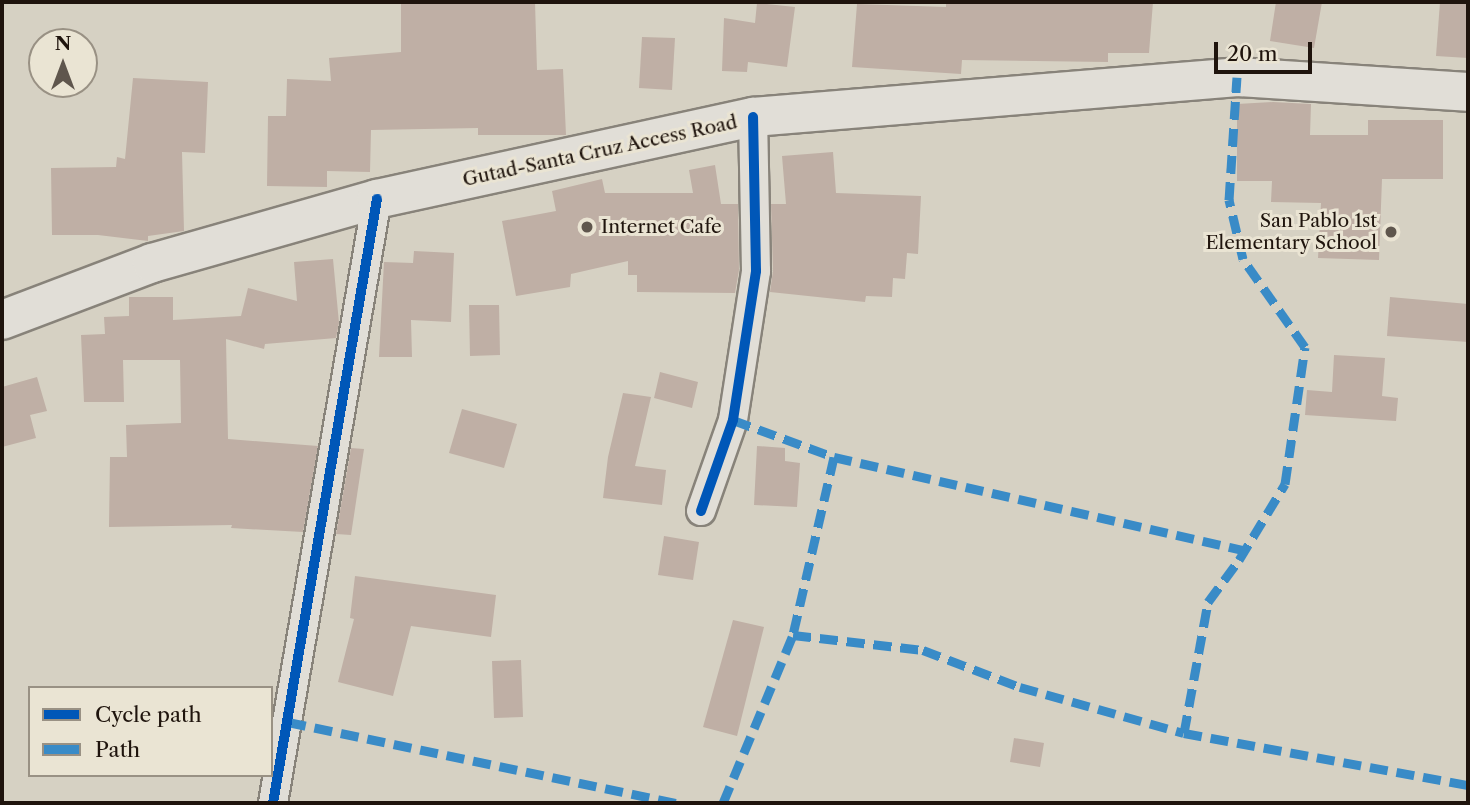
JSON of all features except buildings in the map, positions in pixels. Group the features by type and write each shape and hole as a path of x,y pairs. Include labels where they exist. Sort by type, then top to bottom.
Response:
{"main road":[{"name":"Gutad-Santa Cruz Access Road","path":"2,320 152,263 377,199 753,117 1237,78 1468,92"}],"street":[{"path":"701,510 733,420 756,271 753,117"},
{"path":"273,803 377,199"}],"marked path":[{"path":"733,420 834,457 793,635 923,650 1020,687 1184,733 1208,602 1239,560 1285,484 1305,347 1243,259 1229,200 1237,77"},
{"path":"834,457 1245,550"},
{"path":"723,803 793,635"},
{"path":"288,722 677,803"},
{"path":"1184,733 1468,785"}],"cycle path":[{"path":"701,511 733,420 756,271 753,117"},
{"path":"273,803 377,199"}],"place":[{"name":"Internet Cafe","path":"587,227"},
{"name":"San Pablo 1st Elementary School","path":"1391,232"}]}
